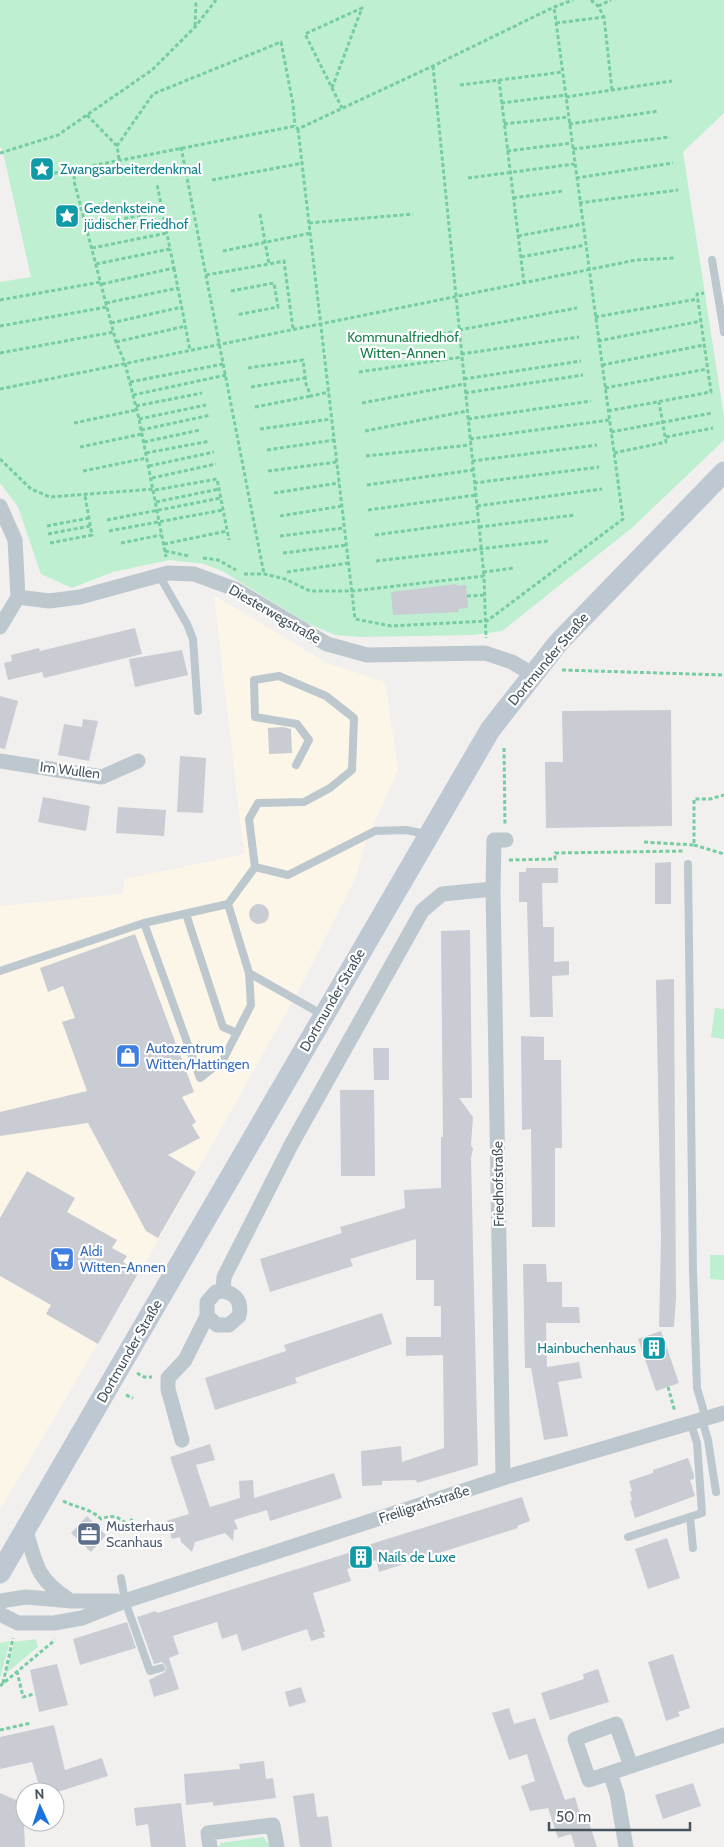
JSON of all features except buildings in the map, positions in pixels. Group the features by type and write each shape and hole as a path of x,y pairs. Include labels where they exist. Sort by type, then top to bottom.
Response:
{"main road":[{"name":"Dortmunder Straße","path":"0,1573 490,730 558,643 724,472"}],"street":[{"path":"0,506 14,540 18,597 0,627"},
{"name":"Diesterwegstraße","path":"18,597 49,601 80,596 163,574 194,574 235,589 327,644 367,655 485,653 512,662 532,674"},
{"name":"Im Wullen","path":"0,761 102,777 138,761"},
{"name":"Friedhofstraße","path":"503,1478 493,889 494,840 506,840"},
{"path":"223,1291 224,1277 291,1145 422,911 442,894 493,889"},
{"path":"182,1440 168,1389 168,1378 185,1360 207,1316 207,1302 210,1297 223,1291 236,1297 240,1303 239,1316 235,1322 223,1326 217,1325 207,1316"},
{"name":"Freiligrathstraße","path":"0,1614 18,1622 54,1623 82,1618 125,1600 503,1478 724,1413"},
{"path":"26,1530 39,1572 50,1587 72,1602"},
{"name":"Freiligrathstraße","path":"0,1601 26,1597 72,1602 125,1600"},
{"path":"631,1766 616,1724 575,1739 589,1780 631,1766 724,1735"},
{"path":"610,1773 617,1794 626,1847"},
{"path":"210,1847 208,1833 273,1825 277,1847"}],"lane":[{"path":"712,260 724,332"},
{"path":"163,574 193,639 198,710"},
{"path":"0,971 144,924 228,904 255,867 250,819 258,803 304,802 330,788 352,770 354,718 326,696 279,676 254,680 255,717 297,724 309,740 296,765"},
{"path":"255,867 288,875 375,831 406,830 428,834"},
{"path":"628,1537 702,1513 694,1422 697,1388 693,1271 688,864"},
{"path":"144,924 200,1078 223,1060 251,1005 249,973 228,904"},
{"path":"186,914 223,1027 236,1034"},
{"path":"249,973 323,1015"},
{"path":"694,1422 708,1440 716,1492"},
{"path":"690,1516 693,1548"},
{"path":"121,1578 125,1600 150,1671 161,1668"}],"path":[{"path":"195,27 196,0"},
{"path":"0,153 58,135 152,70 195,27 216,0"},
{"path":"35,177 182,147 296,128 433,66 554,7 573,0"},
{"path":"591,0 598,6 604,17 612,90"},
{"path":"598,6 612,0"},
{"path":"117,146 153,94 280,42 303,163 355,619 390,626 487,621 623,519 594,317 554,7"},
{"path":"332,88 362,8 306,34 332,88 342,108"},
{"path":"556,23 604,17"},
{"path":"433,66 485,595 487,621 485,653"},
{"path":"460,85 563,72"},
{"path":"498,80 524,282"},
{"path":"501,103 672,81"},
{"path":"569,124 659,111"},
{"path":"87,115 117,146 119,159"},
{"path":"504,124 568,117"},
{"path":"572,150 670,137"},
{"path":"507,151 572,143"},
{"path":"182,147 264,574"},
{"path":"212,180 303,163"},
{"path":"576,178 673,163"},
{"path":"468,178 574,164"},
{"path":"75,169 74,181 116,342 125,363 130,382 152,478 165,551 163,574"},
{"path":"157,184 190,350"},
{"path":"579,203 678,190"},
{"path":"513,198 562,191"},
{"path":"86,226 162,211"},
{"path":"260,214 268,264"},
{"path":"310,223 413,214"},
{"path":"518,236 582,224"},
{"path":"92,248 166,233"},
{"path":"224,251 310,233"},
{"path":"521,257 585,245"},
{"path":"96,264 170,249"},
{"path":"0,389 636,260 674,258"},
{"path":"206,275 284,260 293,329"},
{"path":"0,300 101,283 174,268"},
{"path":"231,291 274,283 278,307 236,315"},
{"path":"0,326 107,305 178,288"},
{"path":"608,411 711,392 697,294"},
{"path":"594,317 698,299"},
{"path":"112,323 182,307"},
{"path":"384,343 577,308"},
{"path":"598,341 701,321"},
{"path":"116,342 186,326"},
{"path":"0,353 114,332"},
{"path":"358,372 579,337"},
{"path":"601,365 704,344"},
{"path":"248,368 303,360 305,378 311,396"},
{"path":"464,378 581,361"},
{"path":"130,382 224,364"},
{"path":"604,388 708,369"},
{"path":"133,395 226,375"},
{"path":"465,393 583,375"},
{"path":"251,386 305,378"},
{"path":"362,403 464,384"},
{"path":"74,422 202,392"},
{"path":"255,407 328,392"},
{"path":"468,419 591,401"},
{"path":"614,453 666,442 659,402"},
{"path":"139,420 206,405"},
{"path":"365,430 467,411"},
{"path":"611,432 712,413"},
{"path":"80,447 211,415"},
{"path":"260,428 332,419"},
{"path":"470,439 609,420"},
{"path":"666,438 713,428"},
{"path":"144,442 200,430"},
{"path":"267,450 334,440"},
{"path":"146,453 210,441"},
{"path":"366,456 470,445"},
{"path":"472,461 597,446"},
{"path":"149,466 214,452"},
{"path":"83,472 147,458"},
{"path":"0,459 31,489 50,497 154,490 217,479 229,540"},
{"path":"268,471 337,462"},
{"path":"152,478 216,464"},
{"path":"474,483 599,467"},
{"path":"367,485 473,470"},
{"path":"274,493 339,483"},
{"path":"156,502 219,488"},
{"path":"477,506 602,489"},
{"path":"368,510 476,495"},
{"path":"50,543 92,535 85,496"},
{"path":"107,520 221,498"},
{"path":"280,516 342,506"},
{"path":"109,531 224,510"},
{"path":"479,528 575,515"},
{"path":"47,526 89,518"},
{"path":"375,535 478,521"},
{"path":"48,534 90,526"},
{"path":"280,536 344,528"},
{"path":"164,544 228,531"},
{"path":"121,543 162,535"},
{"path":"376,561 548,541"},
{"path":"283,553 347,545"},
{"path":"165,551 190,556"},
{"path":"200,557 218,560 244,574 264,574 285,580 310,591 352,591 515,568"},
{"path":"287,572 349,563"},
{"path":"467,596 485,595"},
{"path":"558,643 572,655 562,670 724,675"},
{"path":"490,730 504,738 506,840"},
{"path":"694,845 694,799 710,799 724,795"},
{"path":"644,842 694,845 724,854"},
{"path":"494,861 555,858 555,853 688,851 688,864"},
{"path":"120,1365 144,1377 168,1378"},
{"path":"668,1387 694,1422"},
{"path":"47,1493 73,1506 90,1510 101,1519 116,1516 128,1526"},
{"path":"128,1526 132,1525 131,1516"},
{"path":"128,1526 128,1531"},
{"path":"1,1685 15,1632"},
{"path":"1,1685 58,1638"},
{"path":"17,1670 23,1696 34,1694"},
{"path":"0,1730 30,1723"}],"shaded area":[{"path":"214,595 327,663 385,682 398,770 364,846 356,877 299,990 142,1269 0,1510 0,906 123,894 125,879 244,854"}],"green space":[{"name":"Kommunalfriedhof Witten-Annen","path":"0,0 724,0 724,113 683,152 724,417 724,440 633,527 502,631 474,635 360,637 335,635 307,623 222,571 204,564 169,560 113,572 72,588 41,574 18,507 0,483 0,282 31,277 2,148 0,148"},
{"path":"715,1008 724,1009 724,1039 711,1037"},
{"path":"710,1255 724,1255 724,1280 710,1279"},
{"path":"36,1639 38,1647 5,1674 14,1642"},
{"path":"10,1641 0,1678 0,1643"},
{"path":"263,1837 271,1847 218,1847 221,1843"}],"place":[{"name":"Zwangsarbeiterdenkmal","path":"42,169"},
{"name":"Gedenksteine jüdischer Friedhof","path":"67,216"},
{"name":"Autozentrum Witten/Hattingen","path":"128,1056"},
{"name":"Aldi Witten-Annen","path":"62,1259"},
{"name":"Hainbuchenhaus","path":"654,1348"},
{"name":"Musterhaus Scanhaus","path":"89,1534"},
{"name":"Nails de Luxe","path":"361,1557"}]}
